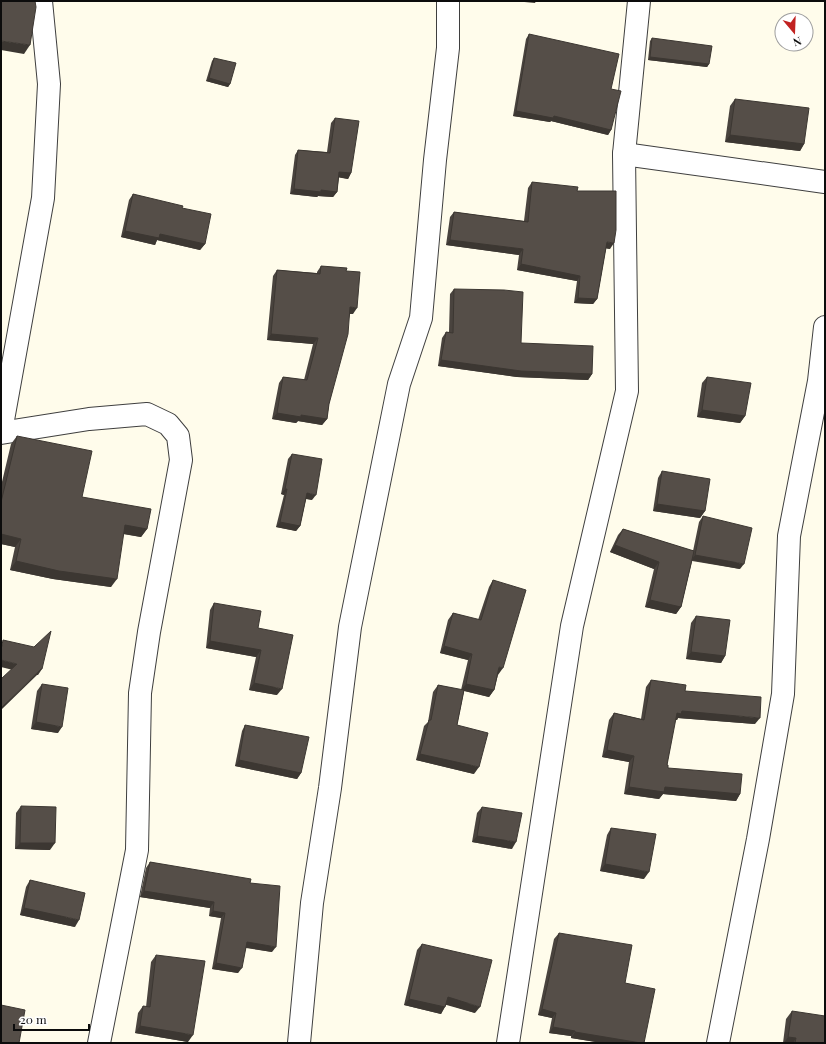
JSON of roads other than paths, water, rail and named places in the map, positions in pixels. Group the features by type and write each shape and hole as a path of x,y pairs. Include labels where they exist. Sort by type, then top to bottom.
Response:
{"street":[{"path":"41,1 48,84 42,198 1,432 89,419 147,414 168,424 178,436 181,460 149,632 140,693 137,850 99,1043"},
{"path":"299,1043 312,903 330,788 350,627 399,384 421,318 434,160 448,48 448,1"},
{"path":"508,1043 572,626 627,391 624,154 639,1"},
{"path":"624,154 825,182"},
{"path":"718,1043 758,839 783,694 789,536 819,381 825,327"}]}
